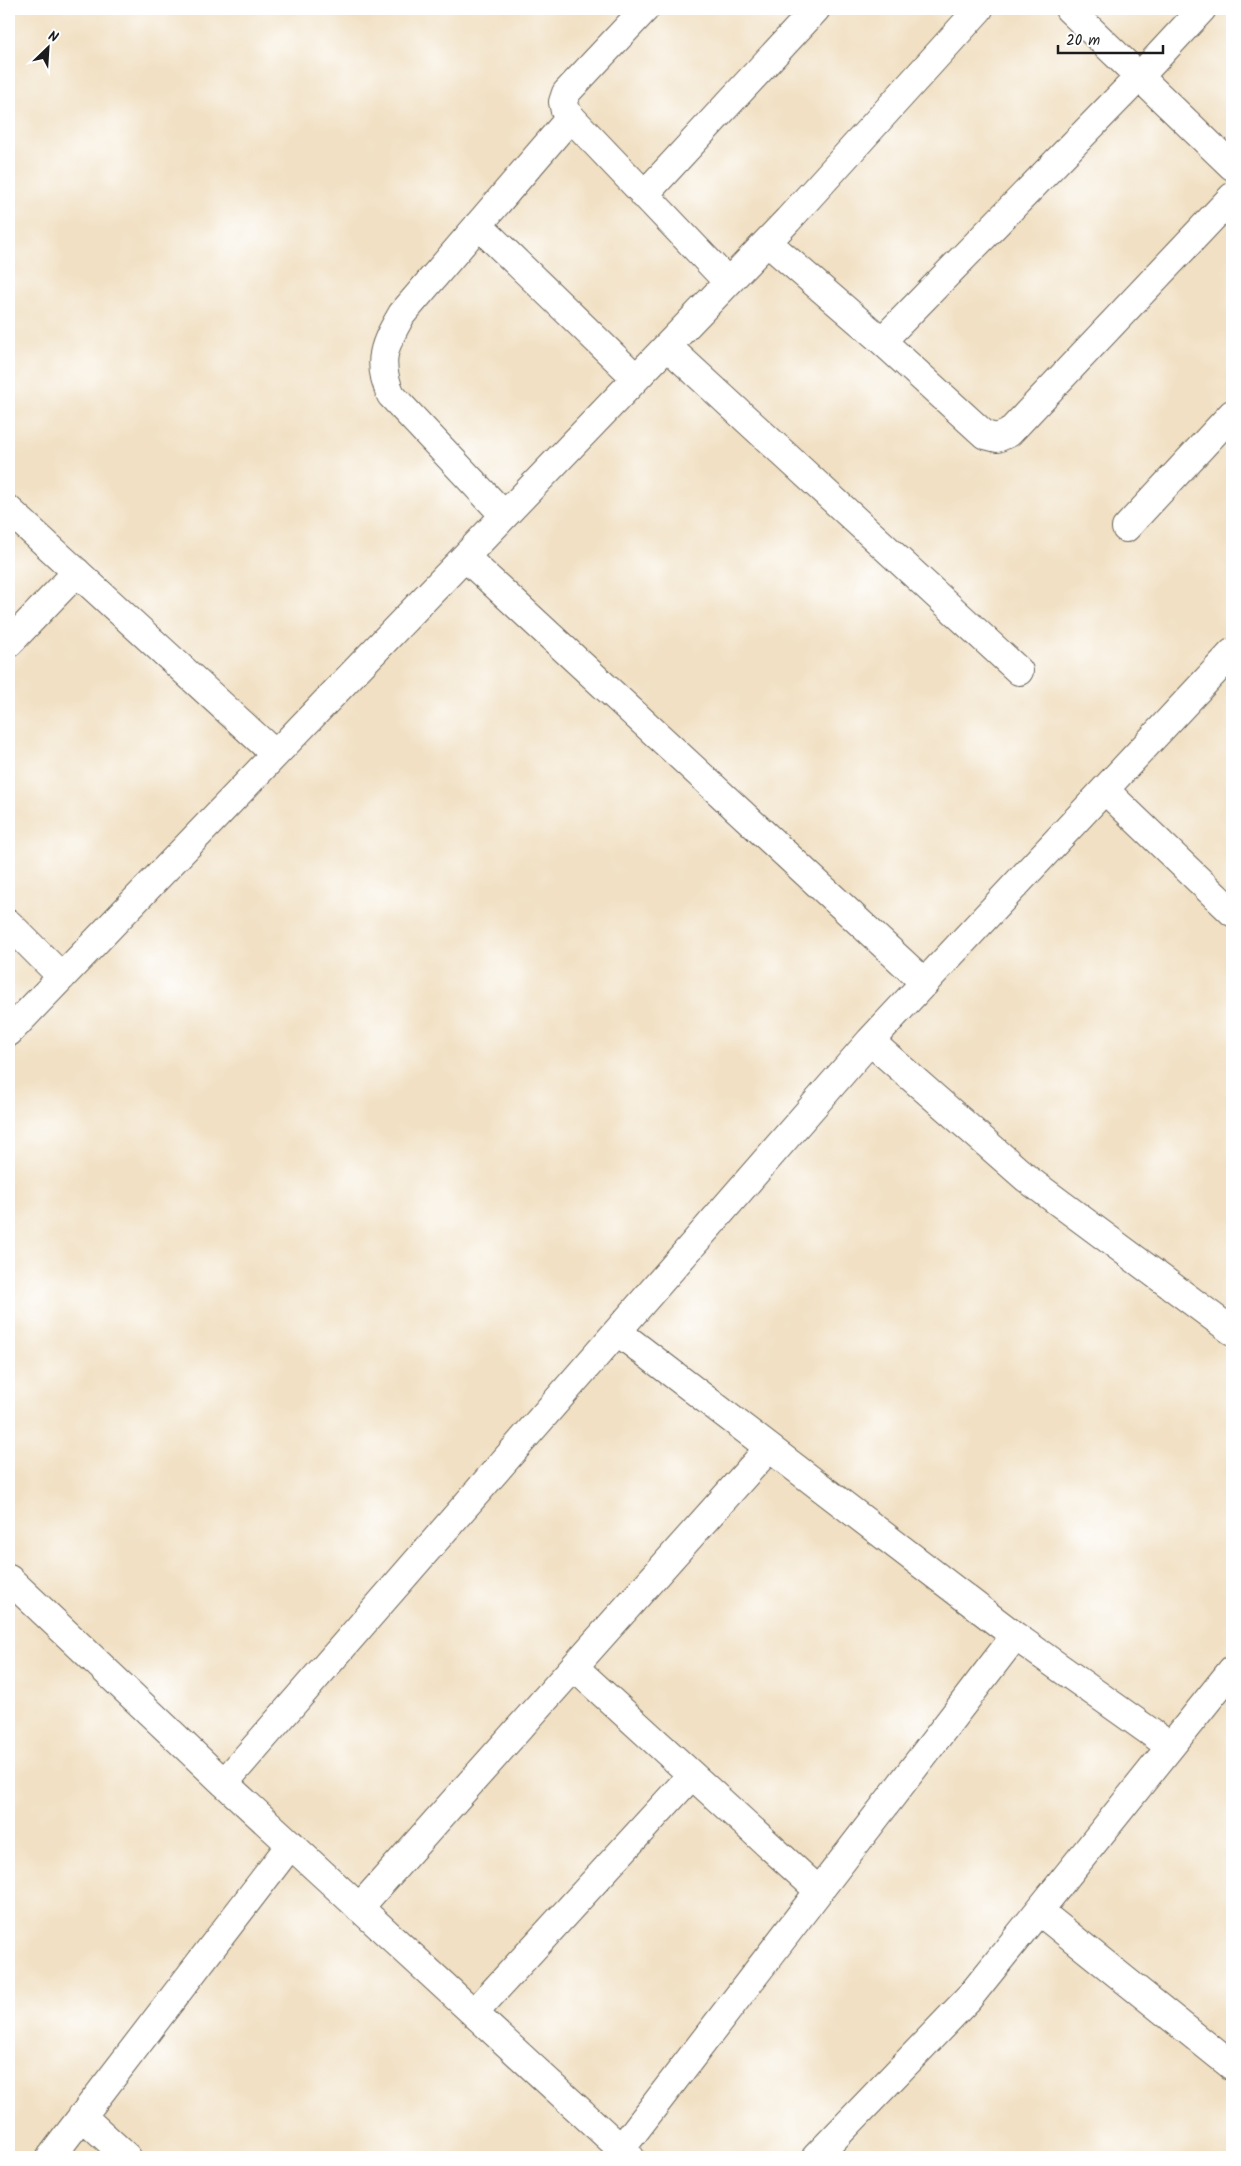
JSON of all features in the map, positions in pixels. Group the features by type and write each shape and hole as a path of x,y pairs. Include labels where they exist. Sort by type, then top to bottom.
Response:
{"street":[{"path":"645,9 566,93 563,102 564,111 728,282"},
{"path":"644,195 816,9"},
{"path":"9,1032 767,242 979,9"},
{"path":"1069,9 1232,166"},
{"path":"882,341 1139,77 1202,9"},
{"path":"504,515 403,410 391,395 383,376 384,354 391,334 402,314 570,118"},
{"path":"767,242 882,341 985,436 997,438 1009,433 1232,197"},
{"path":"478,226 636,378"},
{"path":"667,346 1019,671"},
{"path":"1126,528 1232,414"},
{"path":"9,510 276,754"},
{"path":"464,557 925,983"},
{"path":"9,643 77,572"},
{"path":"224,1782 870,1041 1232,654"},
{"path":"1105,790 1232,912"},
{"path":"9,924 62,977"},
{"path":"870,1041 1026,1178 1232,1331"},
{"path":"618,1332 1015,1636 1170,1746"},
{"path":"359,1908 769,1448"},
{"path":"9,1579 359,1908 625,2153 819,1891 1015,1636"},
{"path":"574,1667 819,1891"},
{"path":"816,2157 968,1999 1232,1670"},
{"path":"474,2013 691,1776"},
{"path":"50,2157 291,1844"},
{"path":"1039,1911 1232,2066"},
{"path":"82,2116 127,2157"}]}
